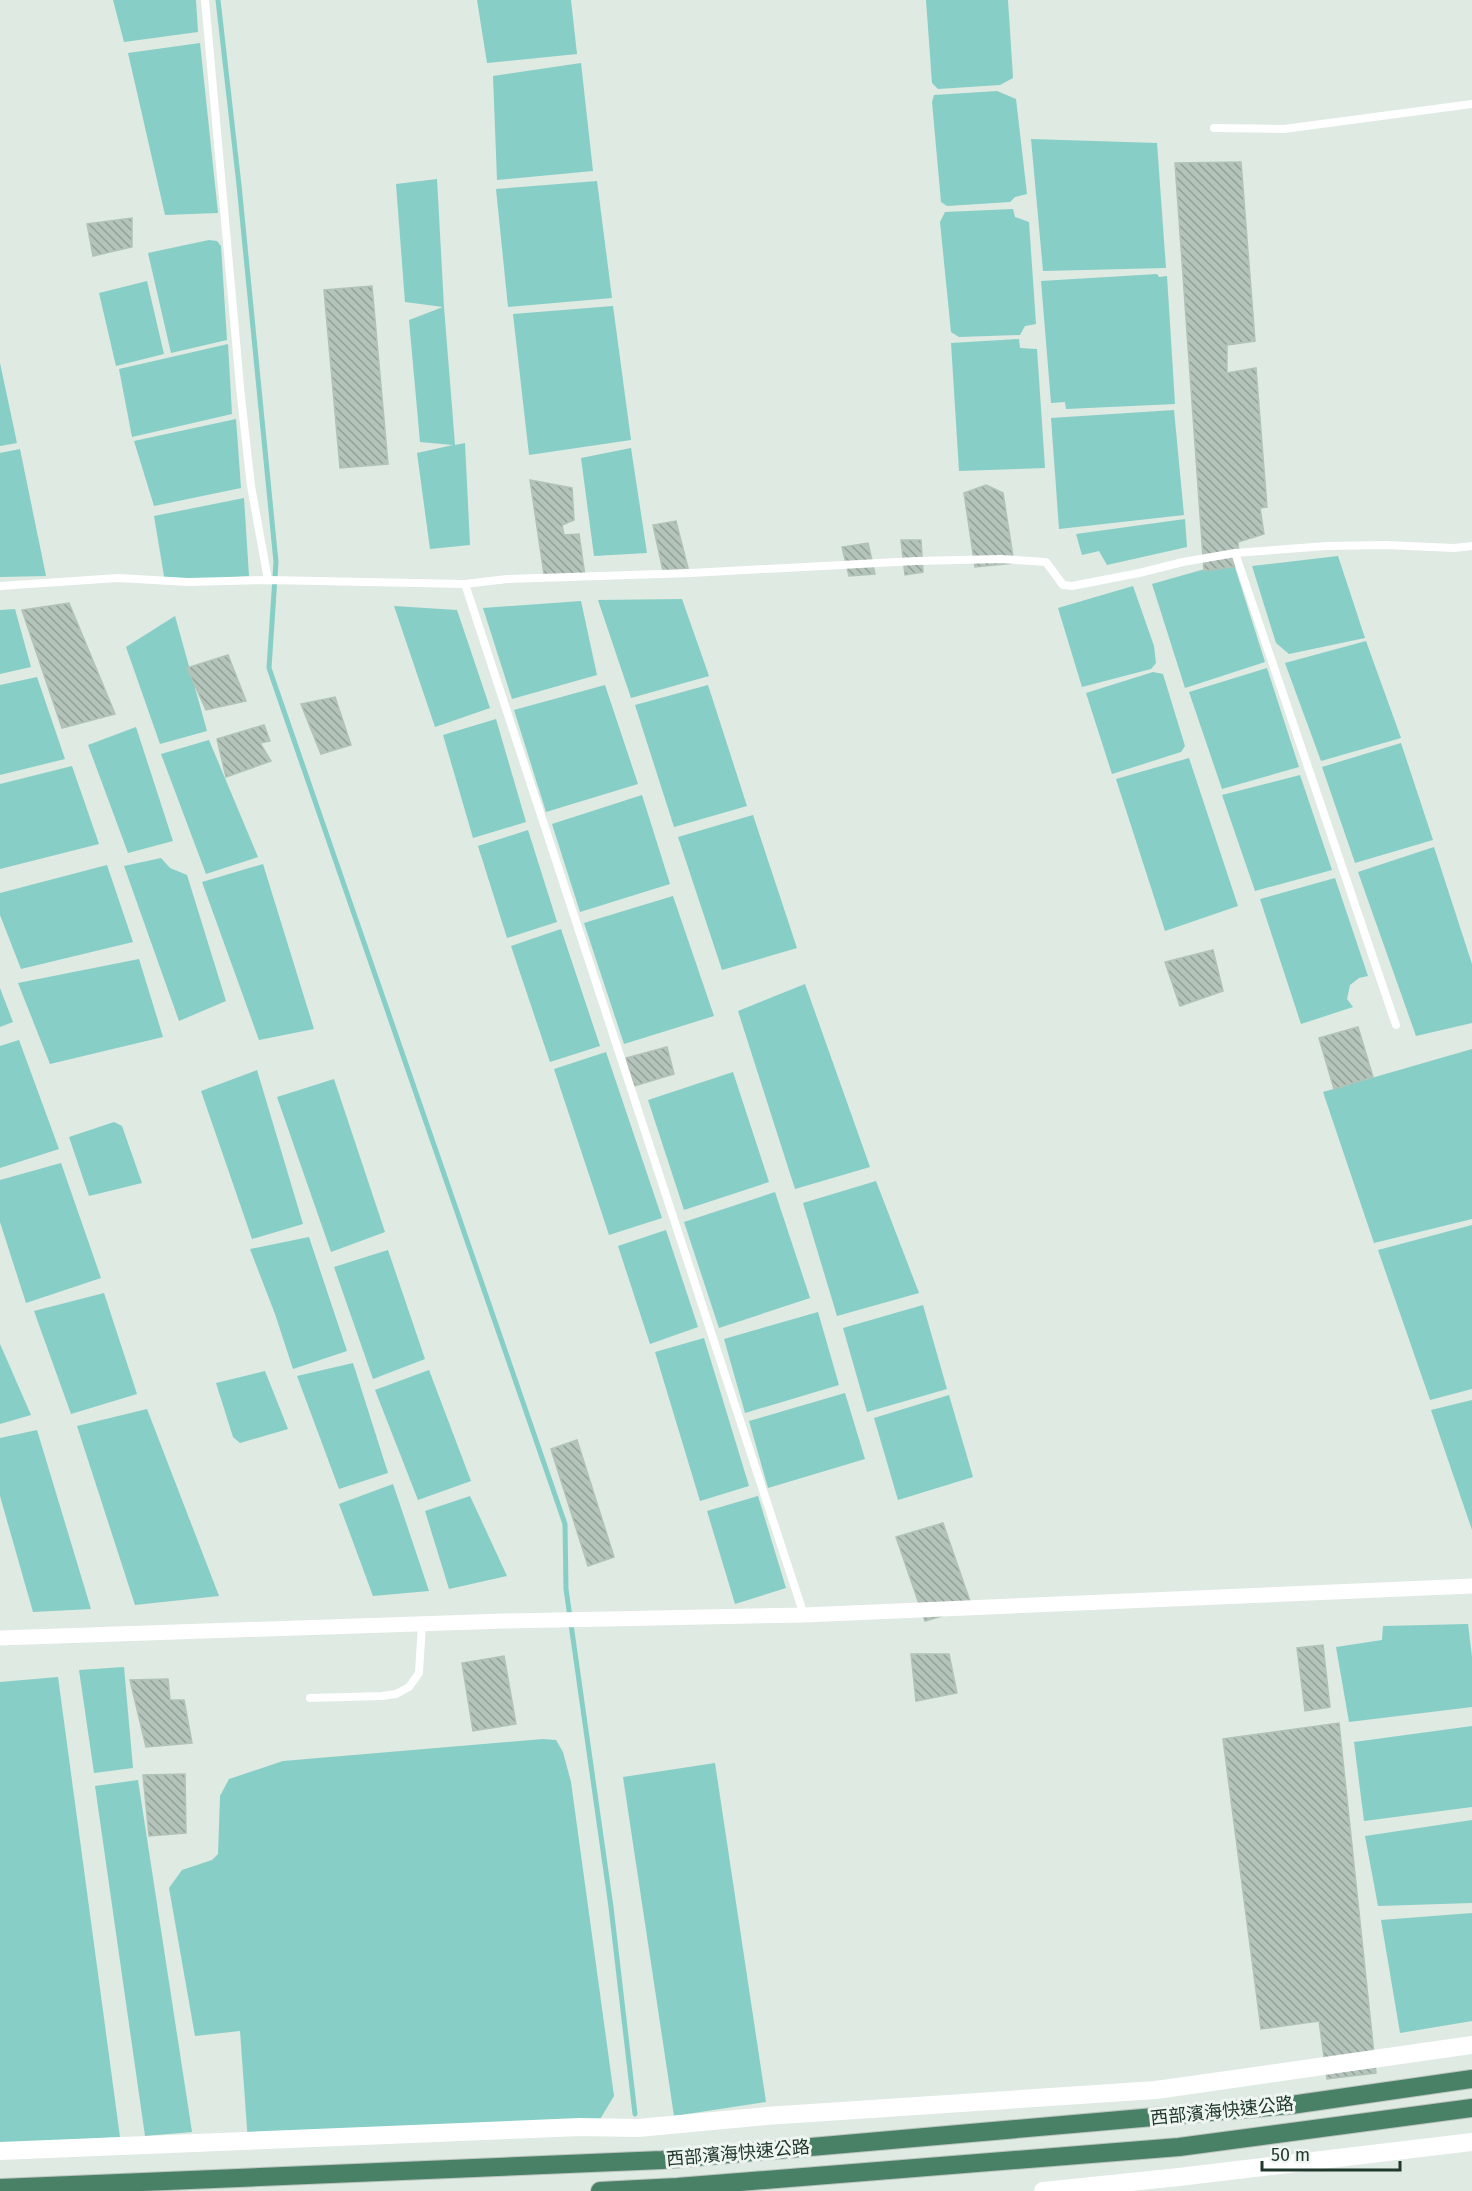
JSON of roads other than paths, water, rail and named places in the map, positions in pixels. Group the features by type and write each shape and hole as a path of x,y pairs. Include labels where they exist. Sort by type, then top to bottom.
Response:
{"highway":[{"name":"西部濱海快速公路","path":"0,2188 663,2160 1291,2105 1472,2078"},
{"name":"西部濱海快速公路","path":"600,2191 677,2187 1179,2147 1472,2108"},
{"path":"1392,2120 1472,2119"}],"street":[{"path":"0,1638 422,1624 804,1615 1472,1586"},
{"path":"0,2151 580,2127 638,2128 766,2116 1156,2090 1472,2045"},
{"path":"1042,2191 1156,2180 1472,2142"}],"lane":[{"path":"204,0 242,408 251,486 268,580"},
{"path":"1214,128 1284,129 1472,104"},
{"path":"0,586 118,578 188,582 268,580 465,584 519,579 1001,559 1046,562 1063,585 1072,586 1235,553 1327,546 1386,545 1454,549 1472,546"},
{"path":"1235,553 1396,1024"},
{"path":"465,584 804,1615"},
{"path":"310,1698 382,1696 396,1694 409,1687 419,1673 422,1624"}],"water":[{"path":"113,0 196,0 198,32 124,42"},
{"path":"477,0 571,0 577,54 487,63"},
{"path":"926,0 1008,0 1013,78 1000,85 938,89 932,83"},
{"path":"200,43 218,213 165,215 128,53"},
{"path":"581,63 593,171 497,180 493,76"},
{"path":"997,91 1016,99 1027,194 1015,197 1010,202 947,206 941,202 932,102 934,95"},
{"path":"1031,139 1157,143 1166,268 1043,271"},
{"path":"437,179 455,445 465,443 470,545 430,549 417,453 453,445 420,442 409,320 443,307 405,302 396,184"},
{"path":"597,181 612,298 508,307 496,189"},
{"path":"1013,209 1015,217 1029,222 1036,324 1025,326 1020,335 959,337 951,332 940,222 945,212"},
{"path":"209,240 217,241 221,246 227,340 171,353 148,253"},
{"path":"1157,274 1159,277 1167,276 1175,404 1066,409 1065,402 1051,403 1041,281"},
{"path":"147,281 164,354 116,366 99,293"},
{"path":"613,306 631,440 529,455 513,314"},
{"path":"1019,339 1020,348 1037,349 1045,468 959,471 951,343"},
{"path":"228,344 232,414 132,437 119,369"},
{"path":"0,363 17,443 0,446"},
{"path":"1174,410 1184,515 1059,529 1051,418"},
{"path":"236,419 241,488 154,506 134,441"},
{"path":"631,448 647,553 594,556 581,458"},
{"path":"20,449 46,576 0,577 0,453"},
{"path":"244,498 249,576 165,582 154,516"},
{"path":"1185,519 1187,547 1107,565 1099,551 1082,555 1076,534"},
{"path":"1338,556 1365,638 1289,654 1276,643 1252,566"},
{"path":"1233,561 1265,662 1185,688 1152,584"},
{"path":"1133,586 1154,646 1156,663 1151,669 1082,687 1058,608"},
{"path":"682,599 709,676 631,698 598,600"},
{"path":"581,601 597,675 512,699 483,608"},
{"path":"394,606 457,610 490,708 435,727"},
{"path":"15,609 31,667 0,674 0,610"},
{"path":"175,616 207,731 160,744 126,647"},
{"path":"1366,641 1401,738 1321,761 1285,663"},
{"path":"1267,668 1299,767 1222,789 1189,692"},
{"path":"1153,672 1163,674 1185,746 1181,752 1112,774 1086,693"},
{"path":"37,677 65,759 0,775 0,685"},
{"path":"605,685 638,784 546,812 514,710"},
{"path":"708,685 747,806 674,827 635,705"},
{"path":"496,719 526,822 473,838 443,735"},
{"path":"136,727 173,841 128,853 88,745"},
{"path":"209,740 258,857 206,874 161,754"},
{"path":"1401,743 1433,840 1355,863 1322,767"},
{"path":"1189,758 1238,906 1165,931 1116,779"},
{"path":"72,766 99,844 0,869 0,784"},
{"path":"1300,775 1332,870 1255,891 1222,795"},
{"path":"642,795 670,884 580,912 552,824"},
{"path":"753,815 797,948 722,970 678,837"},
{"path":"528,830 557,922 507,938 478,846"},
{"path":"1434,847 1472,964 1472,1023 1416,1036 1358,872"},
{"path":"161,858 170,868 187,875 226,1001 179,1021 124,866"},
{"path":"263,864 314,1029 259,1040 202,882"},
{"path":"107,865 133,942 21,969 0,915 0,893"},
{"path":"1335,878 1368,976 1359,978 1350,985 1347,999 1353,1007 1301,1024 1260,899"},
{"path":"673,896 714,1016 624,1044 584,923"},
{"path":"561,929 600,1046 550,1062 511,946"},
{"path":"139,959 163,1037 50,1064 18,983"},
{"path":"805,984 870,1167 795,1189 738,1011"},
{"path":"0,988 13,1022 0,1027"},
{"path":"19,1040 59,1149 0,1168 0,1046"},
{"path":"1472,1049 1472,1219 1374,1243 1323,1092"},
{"path":"606,1052 662,1218 609,1235 554,1069"},
{"path":"257,1070 303,1224 252,1239 201,1091"},
{"path":"733,1072 769,1182 684,1210 648,1100"},
{"path":"334,1079 385,1232 331,1252 277,1097"},
{"path":"114,1122 122,1126 142,1183 89,1196 69,1137"},
{"path":"61,1163 101,1278 26,1303 0,1222 0,1180"},
{"path":"876,1181 919,1293 837,1316 803,1203"},
{"path":"775,1192 810,1298 719,1328 684,1222"},
{"path":"1472,1225 1472,1389 1430,1400 1378,1250"},
{"path":"666,1230 698,1327 650,1344 618,1246"},
{"path":"309,1237 347,1351 293,1369 250,1249"},
{"path":"388,1250 425,1359 373,1379 334,1267"},
{"path":"104,1293 137,1394 71,1414 34,1311"},
{"path":"923,1305 947,1389 867,1412 843,1328"},
{"path":"818,1312 839,1385 745,1413 724,1339"},
{"path":"704,1338 749,1486 700,1501 655,1352"},
{"path":"0,1344 31,1415 0,1424"},
{"path":"353,1363 388,1473 339,1489 297,1376"},
{"path":"429,1370 471,1481 418,1500 375,1390"},
{"path":"265,1371 288,1429 240,1443 233,1437 216,1383"},
{"path":"845,1393 865,1459 768,1488 749,1421"},
{"path":"949,1395 973,1477 898,1500 874,1418"},
{"path":"1472,1400 1472,1530 1431,1410"},
{"path":"147,1409 219,1596 135,1605 77,1426"},
{"path":"37,1430 91,1609 33,1612 0,1496 0,1438"},
{"path":"393,1484 429,1591 373,1596 339,1504"},
{"path":"470,1496 507,1576 449,1589 425,1511"},
{"path":"758,1496 786,1588 735,1604 707,1511"},
{"path":"1468,1624 1472,1657 1472,1707 1349,1722 1336,1647 1382,1640 1383,1626"},
{"path":"124,1667 133,1768 94,1773 79,1670"},
{"path":"58,1677 120,2137 0,2144 0,1682"},
{"path":"1472,1726 1472,1807 1364,1821 1354,1742"},
{"path":"543,1739 556,1740 563,1752 571,1782 614,2096 596,2126 248,2142 240,2031 195,2036 169,1888 182,1870 212,1860 218,1854 220,1796 229,1779 283,1761"},
{"path":"715,1763 766,2102 674,2116 623,1777"},
{"path":"138,1780 192,2132 145,2136 95,1786"},
{"path":"1472,1820 1472,1903 1378,1906 1365,1836"},
{"path":"1472,1913 1472,2021 1400,2033 1381,1920"}],"waterway":[{"path":"218,0 239,185 276,562 269,668 565,1524 566,1589 611,1907 635,2114"}]}
